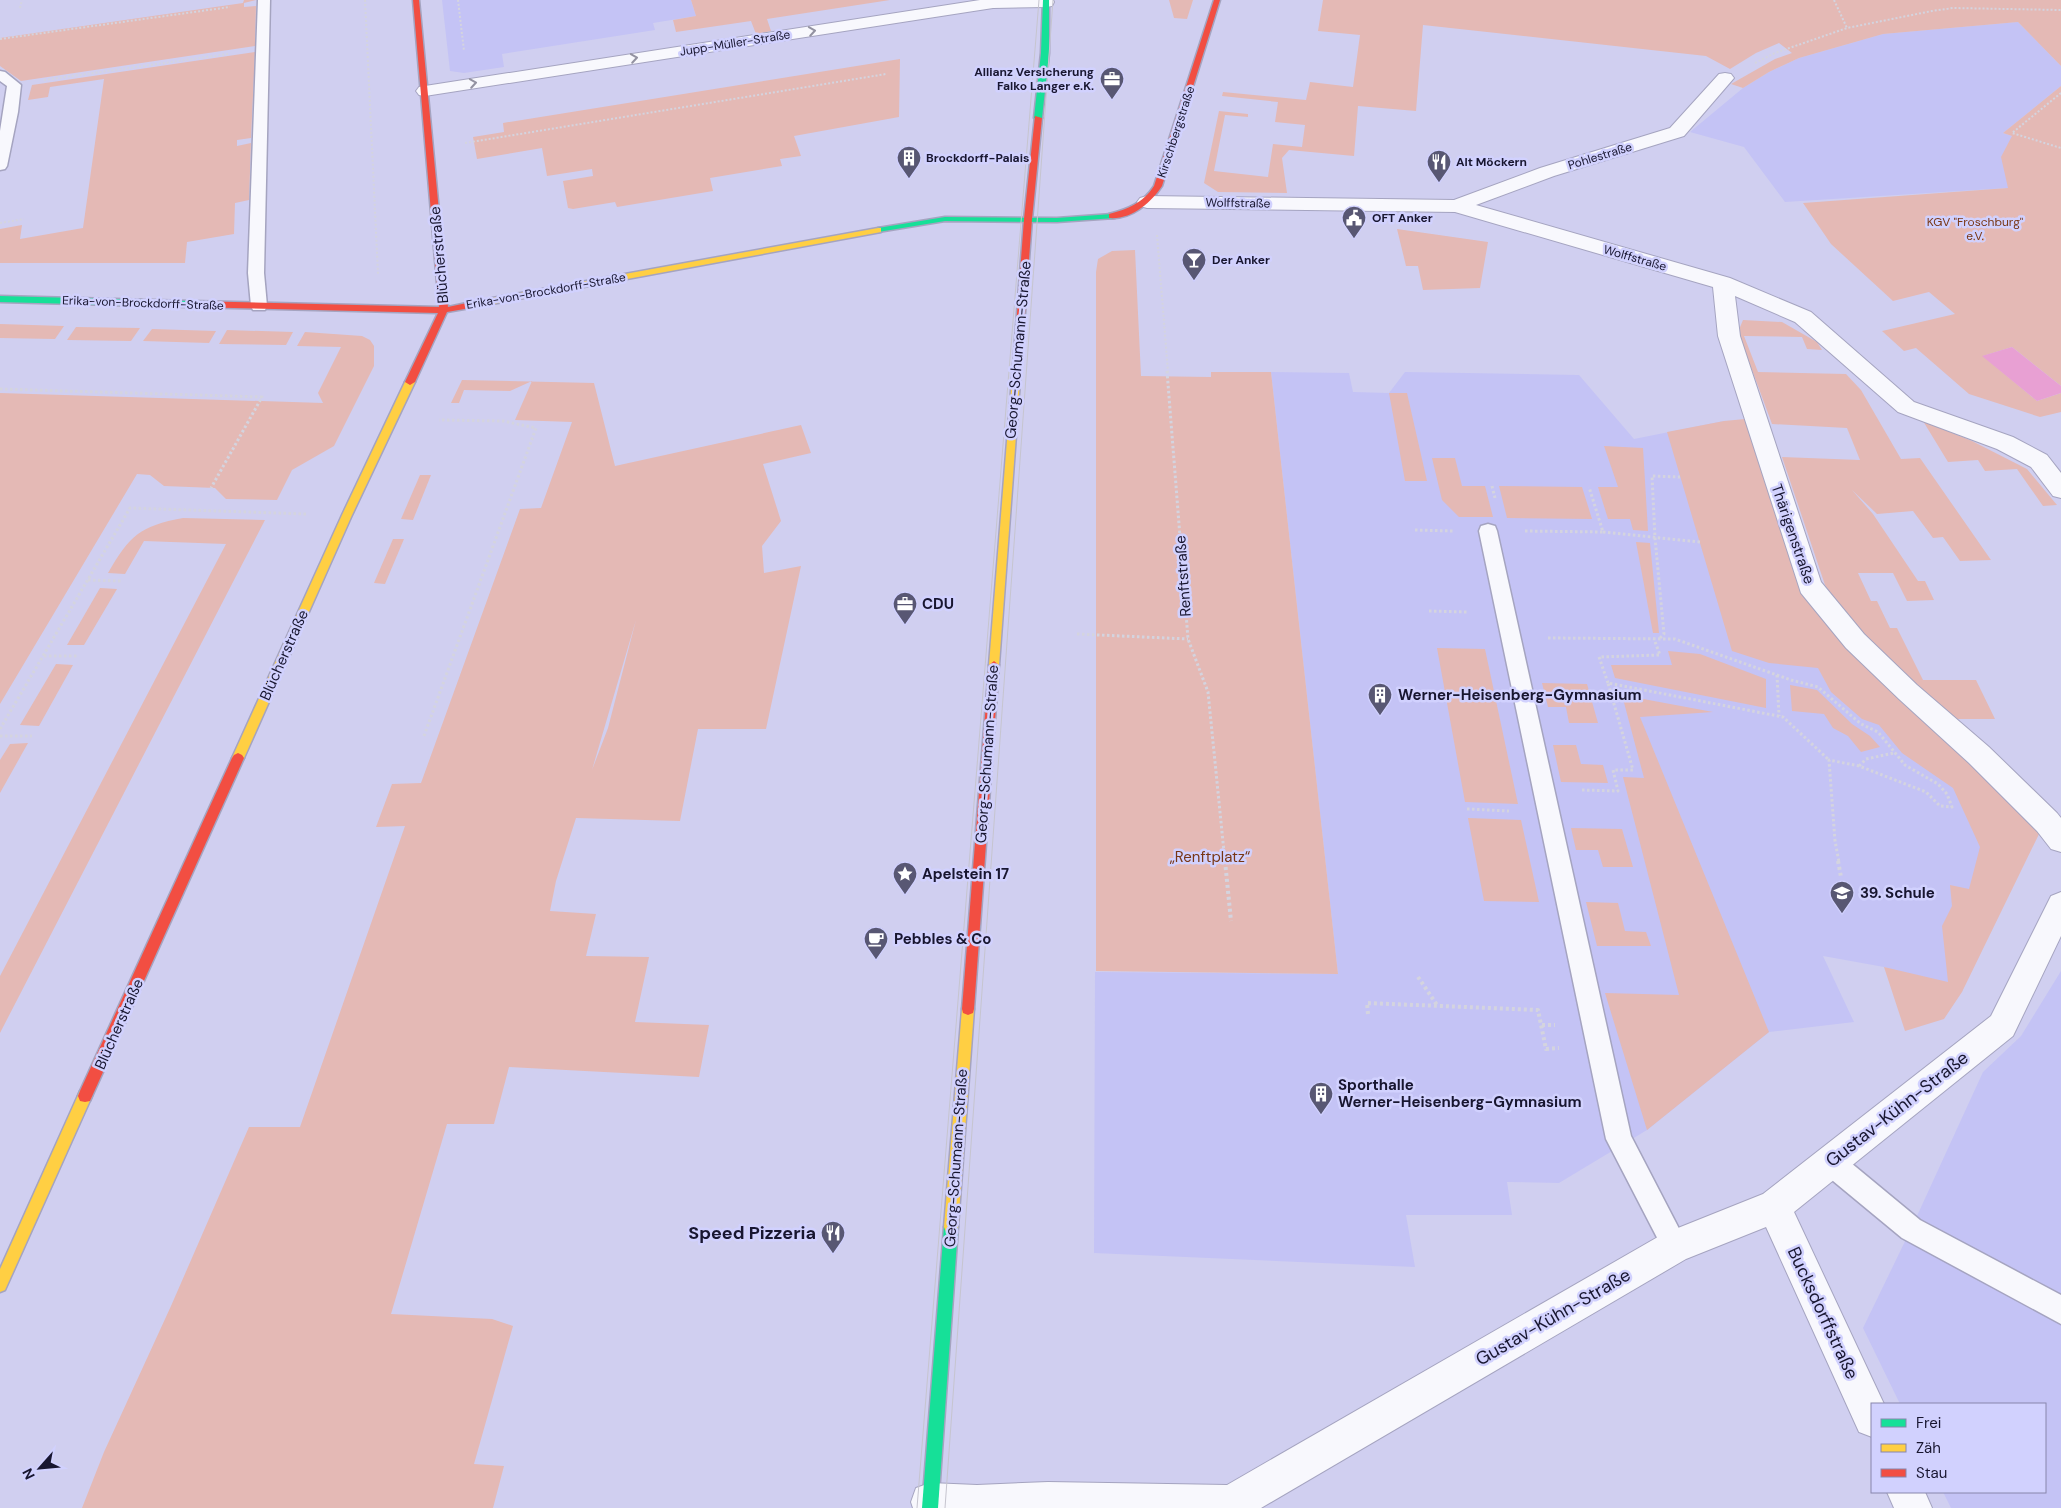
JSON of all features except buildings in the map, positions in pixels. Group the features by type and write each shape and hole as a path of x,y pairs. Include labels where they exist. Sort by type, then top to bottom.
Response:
{"street":[{"name":"Blücherstraße","path":"0,1285 347,515 444,310 416,0"},
{"name":"Kirschbergstraße","path":"1147,202 1158,186 1170,154 1217,0"},
{"name":"Jupp-Müller-Straße","path":"425,91 993,3 1046,1"},
{"name":"Georg-Schumann-Straße","path":"930,1505 1028,219 1045,53 1046,1"},
{"name":"Pohlestraße","path":"1456,206 1547,172 1678,132 1725,78"},
{"name":"Wolffstraße","path":"1147,202 1456,206 1723,283 1803,317 1906,407 2005,443 2039,461 2061,490"},
{"path":"1028,219 1108,217 1126,212 1147,202"},
{"name":"Erika-von-Brockdorff-Straße","path":"0,299 444,310 924,222 958,218 1028,219"},
{"name":"Thärigenstraße","path":"1723,283 1729,336 1810,586 1855,641 1908,692 1980,755 2047,822 2061,840"},
{"name":"Gustav-Kühn-Straße","path":"930,1505 1048,1501 1231,1506 1675,1246 1774,1206 2002,1026 2061,905"},
{"name":"Bucksdorffstraße","path":"1774,1206 1871,1417"},
{"path":"1906,1493 1913,1508"}],"lane":[{"path":"259,306 256,273 264,2"},
{"path":"0,74 14,85 12,112 0,166"},
{"path":"1488,531 1621,1146 1675,1246"},
{"path":"1830,1162 1911,1229 2061,1310"}],"path":[{"path":"20,8 22,0"},
{"path":"365,0 378,277"},
{"path":"1834,0 1847,28"},
{"path":"0,39 264,2"},
{"path":"1725,78 1775,53 1847,28 1953,8 2061,10"},
{"path":"14,85 229,53"},
{"path":"430,148 886,74"},
{"path":"2061,93 2012,133 2061,148"},
{"path":"0,223 24,219"},
{"name":"Renftstraße","path":"1156,226 1188,639 1208,692 1232,921"},
{"path":"0,389 262,397 211,488"},
{"path":"424,736 536,428 503,421 439,420"},
{"path":"1659,639 1664,634 1655,538 1652,476 1680,477"},
{"path":"1589,487 1603,532"},
{"path":"0,729 130,508 347,515"},
{"path":"1523,531 1603,532 1700,542"},
{"path":"88,580 121,581"},
{"path":"1077,634 1188,639"},
{"path":"1512,638 1675,639 1777,675 1818,687 1861,724 1878,732 1905,765 1938,784 1948,794 1952,807 1940,806 1926,792 1859,766 1829,760 1783,717 1608,683"},
{"path":"1545,789 1618,791 1613,770 1633,770 1600,657 1660,656 1654,638"},
{"path":"44,656 78,656"},
{"path":"1777,675 1779,716"},
{"path":"0,736 32,736"},
{"path":"1859,766 1866,759 1894,753"},
{"path":"1829,760 1835,841 1841,877"},
{"path":"1418,976 1438,1006"},
{"path":"1368,1014 1367,1003 1538,1010 1546,1049 1564,1048"},
{"path":"1542,1025 1560,1025"}],"shaded area":[{"path":"442,0 691,0 696,16 653,23 655,30 502,54 504,67 464,73 450,71"},
{"path":"2018,22 2061,66 2061,86 2003,133 2012,136 2008,188 1785,202 1744,147 1690,132 1743,88 1769,72 1799,58 1883,34"},
{"path":"2012,347 2061,386 2061,393 2037,401 1982,356"},
{"path":"1271,372 1349,373 1353,392 1389,393 1405,372 1579,375 1634,439 1724,421 1779,605 2004,812 1962,992 1884,967 1823,956 1854,1022 1769,1032 1647,1130 1559,1183 1507,1182 1512,1215 1406,1215 1415,1267 1094,1253 1095,972 1338,974"},
{"path":"2061,971 2061,1508 1951,1508 1944,1493 2046,1493 2046,1403 1900,1403 1863,1328 1983,1072 2021,1036"}],"green space":[{"path":"244,0 256,0 244,3 244,7 256,6 255,46 21,81 0,66 0,38 243,3"},
{"path":"691,0 890,0 767,19 771,31 756,34 751,21 676,32 673,20 696,16"},
{"path":"1169,0 1193,0 1187,19 1174,18"},
{"path":"1323,0 2061,0 2061,66 2018,22 1883,34 1799,58 1769,72 1743,88 1731,84 1775,59 1792,53 1779,43 1756,53 1730,69 1706,56 1423,25 1416,111 1358,106 1354,156 1289,150 1282,158 1287,193 1218,192 1204,183 1219,111 1248,114 1248,117 1225,115 1214,171 1268,177 1273,144 1302,147 1305,125 1275,122 1278,102 1222,96 1223,92 1306,100 1310,82 1353,87 1360,35 1318,31"},
{"path":"255,52 251,138 237,140 237,146 251,143 249,200 235,203 234,234 187,242 185,263 0,263 0,229 22,225 20,239 83,228 104,79 50,87 48,97 28,100 32,85"},
{"path":"900,59 899,117 794,136 801,156 780,159 782,166 710,178 713,191 617,207 615,202 573,209 568,208 563,181 593,176 592,169 547,176 542,148 477,159 473,137 504,132 503,123"},
{"name":"KGV \"Froschburg\" e.V.","path":"2061,86 2061,386 2012,347 1983,356 2037,401 2061,393 2061,412 2040,417 1969,394 1916,348 1904,351 1882,331 1955,314 1929,292 1893,301 1831,244 1803,203 2008,188 2001,157 2012,136 2003,133"},
{"path":"1397,229 1488,242 1480,288 1423,290 1418,266 1406,266"},
{"name":"„Renftplatz“","path":"1135,250 1141,376 1211,377 1211,372 1271,372 1338,974 1096,971 1096,272 1098,259 1112,251"},
{"path":"1743,320 1782,322 1817,342 1822,350 1807,349 1802,337 1744,336 1758,372 1846,374 1861,390 1901,459 1920,458 1991,560 1960,561 1943,537 1933,538 1913,511 1877,514 1852,490 1873,514 1918,581 1925,581 1934,600 1907,601 1893,573 1858,573 1871,601 1877,601 1890,628 1897,628 1923,680 1976,680 1995,719 1955,719 1906,677 1839,608 1825,585 1782,457 1860,460 1847,428 1772,424 1738,332"},
{"path":"0,324 64,326 55,339 0,338"},
{"path":"76,327 140,328 131,341 67,340"},
{"path":"152,329 216,331 209,343 143,341"},
{"path":"227,330 293,332 286,345 219,344"},
{"path":"305,332 362,336 370,340 374,346 374,366 334,446 292,470 277,500 226,499 215,488 164,486 150,475 137,474 0,704 0,393 323,403 318,393 341,347 297,346"},
{"path":"462,380 531,382 510,391 464,390 459,403 451,403"},
{"path":"532,382 594,383 615,466 801,425 811,453 763,464 781,521 762,546 764,573 801,566 766,729 698,729 680,821 576,818 556,881 550,911 596,914 586,956 649,957 635,1022 709,1025 699,1077 509,1067 494,1124 447,1124 391,1314 492,1319 513,1326 474,1464 504,1466 493,1508 82,1508 104,1452 171,1306 249,1127 300,1127 405,826 376,827 392,784 421,783 520,509 541,508 572,422 515,420","holes":["636,620 608,728 592,770"]},
{"path":"1389,393 1407,393 1427,481 1405,481"},
{"path":"1745,419 1806,596 2040,832 1962,992 1944,1019 1905,1031 1884,967 1948,982 1942,926 1952,906 1950,885 1969,889 1980,847 1953,788 1902,753 1879,725 1862,719 1831,692 1818,668 1769,663 1732,651 1667,432"},
{"path":"1923,421 1972,441 2027,469 2057,505 2043,506 2017,469 1985,471 1978,460 1948,462"},
{"path":"1604,446 1643,448 1648,531 1633,530 1630,519 1608,519 1598,487 1618,487"},
{"path":"1432,458 1455,458 1462,486 1485,486 1493,517 1459,517 1442,500"},
{"path":"420,475 431,475 413,520 401,519"},
{"path":"1499,486 1582,487 1592,519 1507,518"},
{"path":"183,518 265,520 0,1033 0,976 226,544 144,541 125,574 108,573 123,550 138,534 156,525"},
{"path":"393,539 404,539 385,584 374,583"},
{"path":"1636,542 1650,543 1659,633 1653,633"},
{"path":"100,588 117,589 84,645 67,645"},
{"path":"1437,648 1485,649 1518,804 1465,802"},
{"path":"1668,651 1700,654 1766,679 1766,708 1615,678 1611,665 1672,665"},
{"path":"56,664 73,665 39,726 20,725"},
{"path":"1542,683 1587,684 1598,723 1569,723 1566,707 1548,707"},
{"path":"1790,685 1817,690 1852,724 1870,736 1880,747 1861,752 1848,736 1833,728 1824,714 1792,711"},
{"path":"1622,695 1713,712 1640,717 1769,1032 1647,1130 1605,993 1679,995 1623,777 1644,778"},
{"path":"28,743 0,793 0,760 10,744"},
{"path":"1553,745 1576,745 1581,764 1603,765 1608,783 1561,782"},
{"path":"1468,818 1521,820 1539,902 1484,901"},
{"path":"1571,828 1622,829 1633,867 1603,867 1598,850 1576,850"},
{"path":"1586,902 1618,903 1625,931 1646,932 1651,946 1597,946"}],"tram line":[{"path":"917,1508 1039,0"},
{"path":"945,1508 1053,0"}],"traffic: fast":[{"path":"1038,118 1045,53 1046,0"},
{"path":"878,230 945,219 1057,220 1112,216"},
{"path":"0,299 190,304"},
{"path":"930,1508 951,1227"}],"traffic: slow":[{"path":"476,304 878,230"},
{"path":"994,665 1018,354"},
{"path":"238,758 347,515 410,382"},
{"path":"951,1227 968,1009"},
{"path":"0,1285 85,1096"}],"traffic: jam":[{"path":"410,382 444,310 416,0"},
{"path":"1112,216 1139,207 1149,199 1158,186 1217,0"},
{"path":"1018,354 1038,118"},
{"path":"190,304 444,310 476,304"},
{"path":"968,1009 994,665"},
{"path":"85,1096 238,758"}],"place":[{"name":"Allianz Versicherung Falko Langer e.K.","path":"1112,100"},
{"name":"Brockdorff-Palais","path":"909,179"},
{"name":"Alt Möckern","path":"1439,183"},
{"name":"OFT Anker","path":"1354,239"},
{"name":"Der Anker","path":"1194,281"},
{"name":"CDU","path":"905,625"},
{"name":"Werner-Heisenberg-Gymnasium","path":"1380,716"},
{"name":"Apelstein 17","path":"905,895"},
{"name":"39. Schule","path":"1842,914"},
{"name":"Pebbles & Co","path":"876,960"},
{"name":"Sporthalle Werner-Heisenberg-Gymnasium","path":"1321,1115"},
{"name":"Speed Pizzeria","path":"833,1254"}]}
